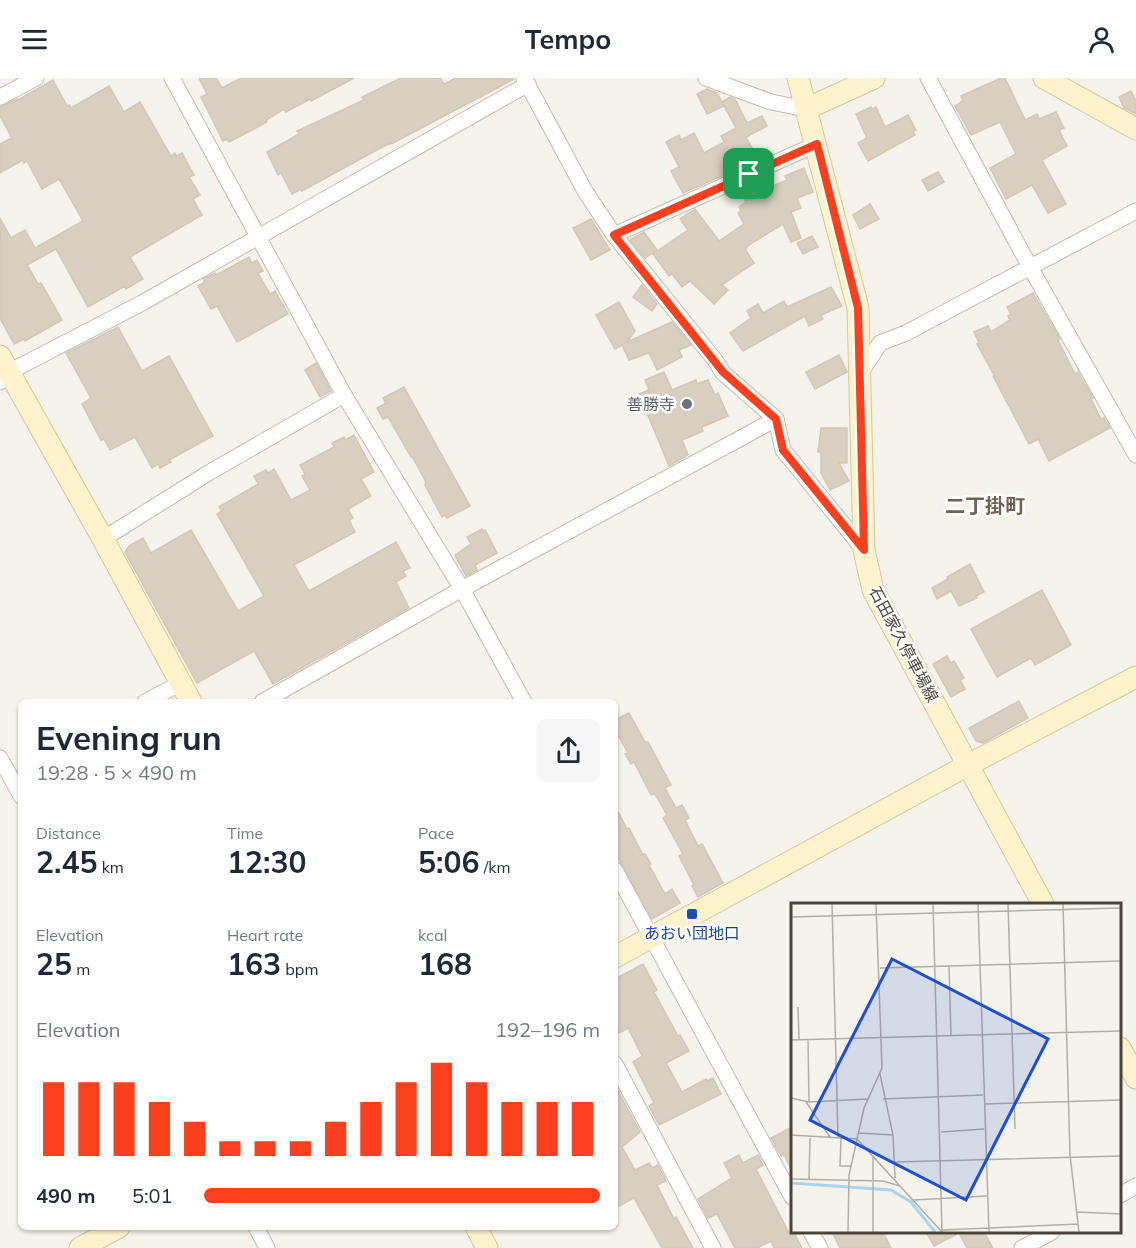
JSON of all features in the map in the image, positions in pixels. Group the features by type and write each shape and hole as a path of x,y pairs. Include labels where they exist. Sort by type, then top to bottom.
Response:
{"street":[{"path":"0,98 36,78"},
{"path":"172,78 344,394 462,589 522,699"},
{"path":"706,78 771,102 806,109 874,78"},
{"name":"石田家久停車場線","path":"798,78 858,308 864,550 873,590 1042,903"},
{"path":"928,78 1030,267 1136,455"},
{"path":"1044,78 1136,129"},
{"path":"189,699 103,539 3,370 142,303 526,81 585,191 614,235 723,372 776,419 783,450 864,550"},
{"path":"614,235 817,144"},
{"path":"860,374 880,343 906,333 1136,211"},
{"path":"103,539 219,466 344,394"},
{"path":"267,699 462,589 776,419"},
{"path":"618,955 968,765 1136,677"},
{"path":"151,699 181,683"},
{"path":"0,758 18,790"},
{"path":"618,876 791,1195"},
{"path":"1121,1052 1136,1078"},
{"path":"618,1070 713,1248"},
{"path":"1121,1194 1136,1186"},
{"path":"80,1248 113,1230"},
{"path":"258,1230 267,1248"},
{"path":"478,1230 487,1248"},
{"path":"812,1233 820,1248"},
{"path":"1022,1248 1050,1233"}],"building":[{"path":"199,78 216,78 222,88 241,78 354,78 311,101 310,99 286,112 284,109 266,120 267,122 229,142 227,139 223,141 201,97 207,94"},
{"path":"401,78 440,78 444,84 456,78 514,79 302,191 301,189 292,194 281,173 278,175 267,152 299,134 297,131 364,100 362,97"},
{"path":"1005,78 1025,120 1037,114 1039,119 1056,112 1064,128 1059,130 1067,146 1042,160 1066,204 1048,213 1032,185 1006,199 990,168 1016,154 1000,122 971,135 955,106 963,101 961,96"},
{"path":"53,80 67,106 71,108 109,86 124,112 140,102 171,156 175,153 177,156 182,153 194,175 189,177 200,195 193,199 202,215 130,257 143,279 126,289 125,286 88,307 56,249 27,265 38,284 41,283 62,320 25,341 24,339 14,344 0,318 0,218 11,238 25,230 35,248 83,221 59,179 42,189 27,161 24,163 23,160 0,173 0,144 12,138 0,116 0,107 18,100"},
{"path":"707,89 717,93 724,106 707,114 697,94"},
{"path":"1131,91 1136,101 1136,114 1124,108 1119,97"},
{"path":"730,97 735,99 747,123 762,116 767,126 746,137 759,160 683,193 671,171 679,167 666,142 679,135 681,140 694,133 704,153 724,142 721,136 736,128 722,102"},
{"path":"871,107 872,109 876,107 885,127 908,115 916,130 913,131 915,135 868,161 858,143 867,138 856,114"},
{"path":"804,168 813,192 797,198 801,208 791,212 801,238 791,242 783,224 749,245 745,249 754,263 722,285 728,290 714,304 690,281 682,287 672,274 669,276 653,254 688,230 680,219 695,209 719,241 744,224 738,213 741,211 739,207 746,202 739,190 761,180 765,189 787,180 785,176"},
{"path":"938,172 944,182 928,191 922,180"},
{"path":"870,204 879,219 860,229 853,215"},
{"path":"591,219 610,250 591,260 573,228"},
{"path":"644,232 657,250 645,258 630,240"},
{"path":"812,236 818,247 803,254 797,243"},
{"path":"249,257 252,263 257,260 263,271 258,273 270,294 275,291 288,314 237,342 217,306 211,309 198,286 205,282 203,279 215,273 216,275"},
{"path":"642,285 657,304 652,311 633,297"},
{"path":"831,287 842,306 821,315 823,319 809,326 805,316 743,351 730,333 751,318 747,311 758,304 763,313 784,301 787,307"},
{"path":"1033,293 1060,339 1058,340 1075,374 1078,372 1093,398 1091,399 1101,419 1104,418 1110,428 1049,461 1038,439 1029,444 977,344 979,343 974,332 988,326 991,332 1010,320 1008,316 1011,314 1007,307"},
{"path":"619,302 635,331 627,342 672,322 691,345 679,350 682,357 657,370 649,353 629,360 622,345 615,349 596,315"},
{"path":"118,327 142,371 169,356 213,436 169,460 171,462 160,468 158,464 152,468 135,437 110,450 104,439 101,440 82,404 91,398 66,353"},
{"path":"839,355 847,372 815,389 806,372"},
{"path":"316,363 331,391 320,397 305,370"},
{"path":"664,372 672,390 696,380 697,384 708,380 715,395 718,393 728,416 702,427 703,431 682,440 688,455 669,466 639,394 649,390 645,380"},
{"path":"404,387 470,506 447,518 445,515 442,517 412,456 388,417 383,419 377,408 386,403 383,398"},
{"path":"821,428 847,428 847,463 839,463 849,481 830,490 821,473 821,452 818,452"},
{"path":"354,435 374,472 361,479 371,496 348,509 353,518 349,520 355,532 294,565 309,591 396,542 410,568 403,571 406,576 396,582 409,608 273,684 254,651 197,683 125,552 129,546 143,538 151,553 191,530 238,611 264,596 217,514 222,511 219,507 258,484 254,476 266,470 268,473 274,469 291,500 310,490 302,476 305,474 300,465 334,447 332,443"},
{"path":"482,529 485,530 497,553 475,565 477,570 466,576 455,555 471,544 467,537"},
{"path":"970,564 984,592 976,596 977,598 959,606 951,591 937,599 932,588"},
{"path":"1042,590 1071,645 1035,665 1031,658 997,677 971,629"},
{"path":"947,656 951,663 954,661 964,678 960,680 965,689 951,697 933,664"},
{"path":"1019,701 1028,718 983,743 976,741 969,728"},
{"path":"629,713 645,742 648,742 671,785 665,788 676,808 682,805 689,818 685,820 698,846 702,844 723,883 698,897 679,856 683,854 663,818 667,815 655,794 651,795 634,762 631,764 625,754 628,753 618,735 618,718"},
{"path":"618,812 643,855 645,854 651,864 649,865 665,894 672,889 680,903 652,919 618,857"},
{"path":"643,964 657,990 654,992 678,1036 680,1035 689,1051 666,1063 682,1092 706,1079 707,1081 713,1078 721,1094 659,1125 649,1106 654,1103 633,1062 642,1056 628,1028 619,1033 618,1031 618,977"},
{"path":"618,1091 640,1132 622,1147 635,1170 649,1163 652,1168 658,1165 666,1181 657,1185 674,1219 676,1217 693,1248 662,1248 634,1198 618,1206"},
{"path":"791,1128 791,1169 784,1154 781,1156 771,1138"},
{"path":"739,1155 743,1163 758,1155 763,1165 756,1169 790,1235 794,1233 802,1248 774,1248 771,1241 757,1248 735,1248 717,1214 708,1218 698,1199 732,1178 724,1163"},
{"path":"832,1233 884,1233 891,1248 840,1248"},
{"path":"927,1233 959,1233 934,1246"},
{"path":"959,1233 985,1233 993,1248 967,1248"}],"place":[{"name":"善勝寺","path":"687,404"},
{"name":"あおい団地口","path":"692,914"}],"district":[{"name":"二丁掛町","path":"985,506"}],"route":[{"path":"817,144 858,308 864,550 783,450 776,419 723,372 614,235 749,174 817,144"}]}
